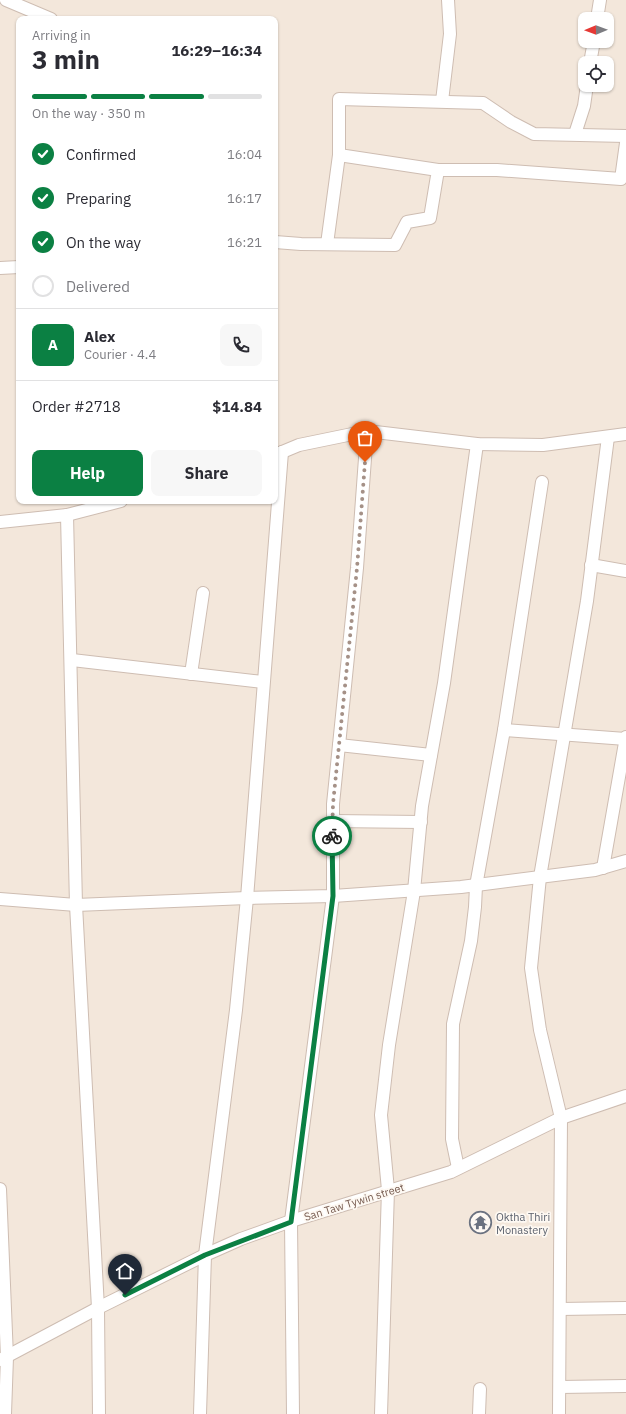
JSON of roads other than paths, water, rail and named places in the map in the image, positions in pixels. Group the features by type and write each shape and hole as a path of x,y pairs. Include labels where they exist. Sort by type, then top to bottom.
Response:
{"street":[{"path":"6,0 44,16"},
{"path":"442,101 450,34 448,0"},
{"path":"598,12 600,0"},
{"path":"575,134 584,106 586,92"},
{"path":"327,244 339,155 339,99 483,103 511,122 534,134 626,136"},
{"path":"339,155 438,170 497,170 621,179 626,143"},
{"path":"278,242 395,245 407,222 430,218 438,170"},
{"path":"0,268 16,267"},
{"path":"293,1414 291,1222 333,896 331,821 357,568 367,431"},
{"path":"278,454 299,446 367,431 477,444 543,445 626,434"},
{"path":"559,1414 561,1118 540,1030 531,968 540,877 591,565 608,437"},
{"path":"381,1414 388,1190 381,1114 389,1045 414,891 421,822 444,683 477,444"},
{"path":"458,1168 452,1139 453,1024 471,941 476,886 504,730 542,482"},
{"path":"0,522 67,515 109,504"},
{"path":"200,1414 205,1255 236,1010 247,898 264,682 275,504"},
{"path":"67,515 72,660 76,905 98,1308 99,1414"},
{"path":"591,565 626,571"},
{"path":"191,674 203,593"},
{"path":"72,660 264,682"},
{"path":"504,730 626,739 603,868"},
{"path":"339,745 431,756"},
{"path":"331,821 421,822"},
{"path":"0,899 76,905 333,896 476,886 603,868 626,861"},
{"name":"San Taw Tywin street","path":"4,1359 98,1308 205,1255 291,1222 388,1190 451,1172 561,1118 626,1096"},
{"path":"0,1189 5,1414"},
{"path":"560,1309 626,1308"},
{"path":"560,1387 626,1386"},
{"path":"479,1414 480,1389"}],"place":[{"name":"Oktha Thiri Monastery","path":"481,1223"}]}
